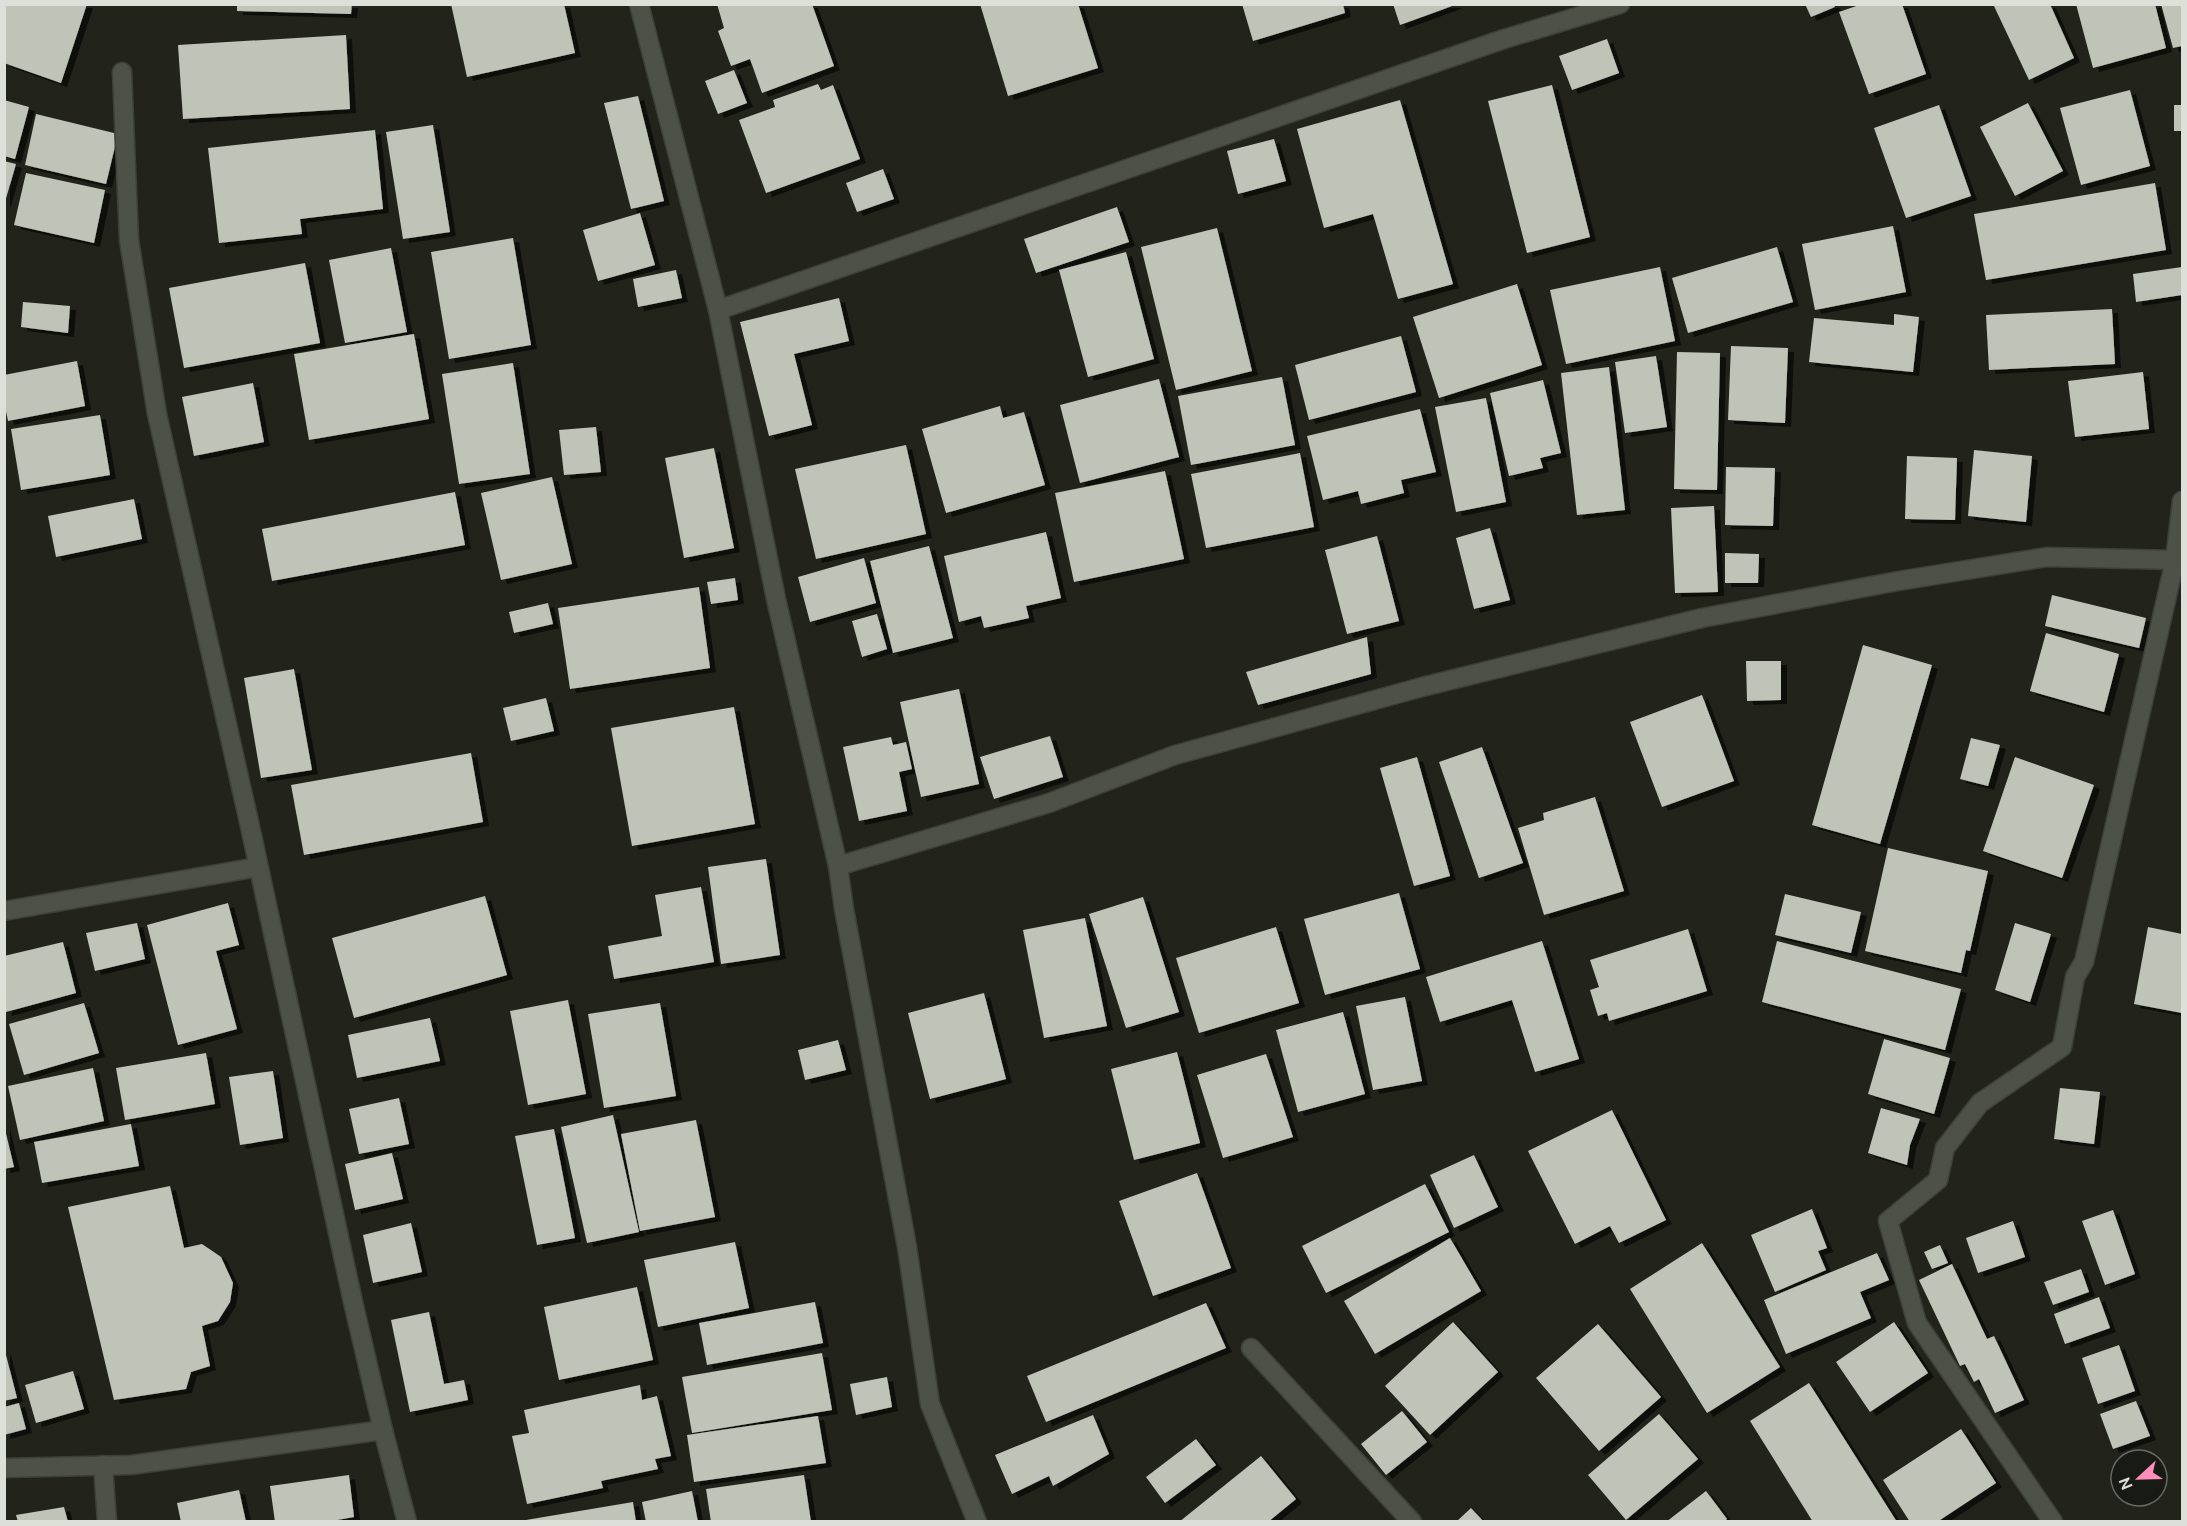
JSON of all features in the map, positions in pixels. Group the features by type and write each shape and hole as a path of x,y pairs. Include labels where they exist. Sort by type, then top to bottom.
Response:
{"street":[{"path":"639,4 718,310 776,600 838,866 907,1247 930,1404 977,1521"},
{"path":"718,310 1493,43 1620,4"},
{"path":"122,72 129,240 157,414 383,1430 407,1521"},
{"path":"2053,1521 1917,1323 1888,1221 1938,1179 1945,1148 1980,1103 2062,1047 2075,977 2084,962 2175,560 2182,501"},
{"path":"838,866 1049,803 1175,755 1422,687 1702,618 1898,581 2048,557 2175,560"},
{"path":"4,910 258,867"},
{"path":"1251,1348 1412,1521"},
{"path":"4,1468 131,1465 383,1430"},
{"path":"103,1466 107,1521"}],"building":[{"path":"4,4 87,4 61,83 4,63"},
{"path":"237,4 352,4 351,14 237,11"},
{"path":"451,4 564,4 575,53 467,77"},
{"path":"717,4 812,4 834,66 762,93 750,59 731,66 718,31 724,28"},
{"path":"980,4 1078,4 1098,68 1008,96"},
{"path":"1242,4 1343,4 1345,13 1253,41"},
{"path":"1393,4 1455,4 1455,5 1400,25"},
{"path":"1805,4 1834,4 1835,7 1811,17"},
{"path":"1862,4 1902,4 1926,74 1869,94 1839,12"},
{"path":"1993,4 2050,4 2074,58 2029,80"},
{"path":"2076,4 2155,4 2166,48 2093,68"},
{"path":"2161,4 2182,4 2182,46 2173,48"},
{"path":"346,35 350,109 183,119 178,45"},
{"path":"1607,39 1619,73 1572,90 1559,56"},
{"path":"734,70 747,103 718,114 705,81"},
{"path":"818,84 821,90 833,85 860,159 766,193 739,120 775,107 773,100"},
{"path":"1552,85 1590,237 1527,253 1488,101"},
{"path":"2130,90 2150,166 2081,185 2060,108"},
{"path":"638,96 664,201 631,209 604,103"},
{"path":"4,100 29,107 15,159 4,156"},
{"path":"1400,100 1453,284 1398,299 1373,214 1324,228 1297,129"},
{"path":"2028,103 2063,171 2015,196 1980,127"},
{"path":"1939,105 1971,196 1906,218 1874,128"},
{"path":"2174,105 2182,105 2182,131 2174,131"},
{"path":"36,114 118,134 106,184 25,165"},
{"path":"433,125 450,232 403,239 386,132"},
{"path":"375,130 383,209 300,219 302,234 219,243 208,148"},
{"path":"1274,139 1286,181 1238,194 1227,151"},
{"path":"4,161 16,164 5,202 4,202"},
{"path":"883,169 894,199 857,212 846,183"},
{"path":"26,173 105,190 94,243 14,225"},
{"path":"2155,183 2166,250 1986,280 1974,214"},
{"path":"1117,207 1129,242 1036,273 1024,239"},
{"path":"640,213 655,265 598,281 583,230"},
{"path":"1893,226 1906,292 1815,310 1802,244"},
{"path":"1217,228 1252,371 1176,390 1141,247"},
{"path":"513,238 531,345 449,359 431,252"},
{"path":"1777,247 1793,302 1688,333 1672,278"},
{"path":"391,248 407,332 345,343 329,260"},
{"path":"1126,252 1154,359 1088,377 1059,270"},
{"path":"305,263 320,343 184,368 169,288"},
{"path":"1660,267 1675,341 1566,364 1550,290"},
{"path":"2182,267 2182,295 2136,302 2133,274"},
{"path":"676,270 682,298 638,307 633,279"},
{"path":"1517,284 1542,365 1439,398 1413,317"},
{"path":"839,298 849,341 794,354 812,425 769,436 740,322"},
{"path":"23,302 70,306 68,333 21,327"},
{"path":"2112,309 2115,364 1989,370 1986,315"},
{"path":"1894,314 1919,317 1913,372 1809,362 1814,318 1894,325"},
{"path":"414,334 429,419 309,440 294,354"},
{"path":"1401,336 1416,392 1309,420 1295,365"},
{"path":"1731,346 1788,348 1785,423 1728,420"},
{"path":"1677,352 1720,353 1717,490 1674,489"},
{"path":"1656,356 1667,427 1625,433 1615,362"},
{"path":"77,361 85,406 8,421 4,402 4,375"},
{"path":"513,363 530,474 459,484 442,374"},
{"path":"1609,367 1625,510 1577,515 1561,373"},
{"path":"2143,372 2149,429 2075,437 2068,381"},
{"path":"1282,377 1295,445 1191,465 1178,396"},
{"path":"1159,379 1179,457 1080,483 1060,405"},
{"path":"1543,380 1561,453 1540,458 1543,468 1509,476 1490,393"},
{"path":"253,383 264,442 194,456 182,397"},
{"path":"1486,398 1506,502 1456,512 1435,407"},
{"path":"1000,406 1003,418 1024,412 1045,485 946,513 922,429"},
{"path":"1420,409 1436,472 1401,480 1404,493 1361,504 1358,491 1323,500 1307,436"},
{"path":"100,415 110,475 21,490 11,429"},
{"path":"596,427 601,472 564,475 559,430"},
{"path":"906,445 926,534 816,559 795,469"},
{"path":"714,448 734,548 684,558 665,458"},
{"path":"1974,450 2032,456 2026,522 1968,516"},
{"path":"1300,453 1314,527 1206,548 1191,474"},
{"path":"1907,456 1957,458 1955,520 1905,519"},
{"path":"1726,467 1775,468 1773,526 1725,525"},
{"path":"1165,471 1184,559 1074,582 1055,493"},
{"path":"552,477 572,564 501,580 481,493"},
{"path":"455,492 465,545 272,581 262,529"},
{"path":"134,499 142,539 56,557 48,516"},
{"path":"1714,506 1718,592 1675,593 1671,508"},
{"path":"1490,528 1510,600 1474,609 1456,538"},
{"path":"1046,532 1061,598 1026,606 1029,618 984,628 981,616 959,622 944,556"},
{"path":"1377,536 1399,621 1347,634 1325,550"},
{"path":"929,546 953,638 893,653 870,561"},
{"path":"1725,553 1759,554 1758,583 1725,583"},
{"path":"864,558 876,603 810,622 798,577"},
{"path":"735,578 738,600 711,604 707,582"},
{"path":"699,587 710,668 570,689 558,608"},
{"path":"2052,595 2146,618 2139,648 2045,626"},
{"path":"548,603 553,624 514,633 509,612"},
{"path":"877,614 887,649 862,657 852,621"},
{"path":"2046,633 2119,654 2104,712 2030,691"},
{"path":"1367,637 1371,674 1258,705 1246,672"},
{"path":"1863,645 1932,665 1880,844 1812,825"},
{"path":"1746,661 1781,661 1781,700 1747,701"},
{"path":"294,669 312,770 261,778 244,678"},
{"path":"959,689 979,784 921,797 900,702"},
{"path":"1702,695 1734,781 1662,807 1630,722"},
{"path":"546,698 554,731 511,741 503,708"},
{"path":"734,707 755,824 632,846 611,728"},
{"path":"1050,736 1063,777 994,799 980,757"},
{"path":"891,737 893,745 906,742 912,769 899,772 907,811 859,821 843,747"},
{"path":"1971,738 2000,745 1988,786 1960,779"},
{"path":"1482,747 1523,863 1479,878 1439,762"},
{"path":"471,753 483,822 304,855 291,785"},
{"path":"1417,757 1450,876 1414,886 1380,768"},
{"path":"2015,757 2094,785 2062,878 1983,851"},
{"path":"1595,797 1624,891 1544,915 1518,828 1544,820 1543,813"},
{"path":"1888,848 1988,871 1970,951 1966,950 1961,973 1865,951"},
{"path":"766,859 780,955 721,964 708,867"},
{"path":"701,887 714,962 614,979 608,946 662,936 655,895"},
{"path":"1399,893 1420,969 1325,995 1304,919"},
{"path":"1785,894 1861,912 1851,953 1775,935"},
{"path":"485,896 507,975 354,1018 332,938"},
{"path":"1143,897 1179,1012 1126,1028 1089,914"},
{"path":"228,903 239,945 216,951 237,1029 178,1045 147,925"},
{"path":"1085,918 1107,1026 1044,1038 1023,930"},
{"path":"137,923 145,959 95,971 86,933"},
{"path":"2015,923 2051,934 2030,1002 1995,990"},
{"path":"1276,927 1299,1003 1199,1033 1176,958"},
{"path":"2148,927 2182,934 2182,1013 2134,1004"},
{"path":"1688,929 1707,991 1609,1021 1607,1013 1598,1016 1590,990 1599,987 1590,960"},
{"path":"1542,941 1579,1059 1535,1072 1512,1000 1440,1022 1426,977"},
{"path":"1777,941 1961,989 1945,1050 1762,1002"},
{"path":"63,942 76,993 6,1012 4,956"},
{"path":"984,993 1006,1079 930,1099 908,1013"},
{"path":"1405,997 1422,1081 1373,1090 1356,1006"},
{"path":"568,1000 586,1094 528,1105 510,1011"},
{"path":"84,1003 99,1053 24,1075 9,1024"},
{"path":"660,1003 676,1096 604,1108 588,1014"},
{"path":"1343,1012 1365,1094 1298,1112 1276,1030"},
{"path":"430,1018 440,1061 357,1078 348,1035"},
{"path":"1884,1039 1950,1058 1934,1114 1868,1094"},
{"path":"838,1040 846,1070 805,1080 798,1050"},
{"path":"1177,1052 1200,1143 1134,1160 1111,1069"},
{"path":"206,1053 215,1104 125,1120 116,1068"},
{"path":"1266,1054 1293,1137 1223,1158 1197,1075"},
{"path":"93,1068 104,1121 20,1140 8,1086"},
{"path":"273,1071 283,1138 240,1145 229,1077"},
{"path":"2060,1088 2100,1092 2094,1144 2054,1139"},
{"path":"399,1098 409,1144 359,1154 349,1109"},
{"path":"1881,1108 1920,1119 1910,1145 1907,1165 1868,1153"},
{"path":"1612,1110 1666,1220 1619,1243 1610,1226 1575,1244 1528,1151"},
{"path":"613,1115 639,1232 587,1243 561,1127"},
{"path":"696,1120 715,1217 640,1231 621,1134"},
{"path":"131,1124 139,1166 42,1183 34,1142"},
{"path":"4,1125 14,1167 4,1169"},
{"path":"554,1129 575,1238 537,1245 515,1136"},
{"path":"392,1153 403,1199 355,1210 345,1164"},
{"path":"1474,1155 1498,1207 1454,1228 1430,1175"},
{"path":"1197,1173 1231,1268 1153,1296 1119,1201"},
{"path":"1425,1184 1449,1232 1326,1293 1302,1246"},
{"path":"170,1186 184,1248 202,1244 221,1257 233,1283 230,1302 218,1321 202,1326 210,1366 191,1372 186,1389 114,1400 68,1207"},
{"path":"1812,1209 1827,1248 1818,1251 1826,1270 1775,1292 1751,1235"},
{"path":"2113,1210 2135,1274 2105,1285 2082,1221"},
{"path":"2013,1221 2025,1257 1978,1273 1966,1238"},
{"path":"411,1223 422,1272 373,1283 363,1235"},
{"path":"1450,1238 1481,1291 1375,1354 1344,1301"},
{"path":"735,1242 749,1308 658,1327 644,1260"},
{"path":"1702,1243 1780,1367 1707,1413 1630,1289"},
{"path":"1940,1245 1948,1263 1932,1269 1924,1252"},
{"path":"1877,1253 1889,1280 1860,1292 1871,1318 1786,1354 1764,1300"},
{"path":"1952,1264 1987,1339 1994,1336 2024,1400 1995,1413 1979,1379 1974,1382 1965,1364 1960,1366 1919,1280"},
{"path":"2081,1269 2089,1292 2053,1305 2044,1282"},
{"path":"637,1287 653,1360 559,1380 544,1307"},
{"path":"2099,1297 2110,1328 2065,1344 2054,1314"},
{"path":"815,1302 823,1343 707,1365 699,1323"},
{"path":"1206,1303 1226,1348 1046,1422 1027,1376"},
{"path":"429,1312 444,1384 464,1380 468,1400 410,1412 391,1320"},
{"path":"1453,1322 1498,1372 1430,1435 1385,1386"},
{"path":"1894,1322 1928,1373 1870,1412 1836,1362"},
{"path":"1598,1324 1661,1397 1599,1451 1536,1378"},
{"path":"2119,1345 2135,1391 2098,1404 2082,1358"},
{"path":"4,1352 17,1398 4,1401"},
{"path":"822,1353 832,1410 692,1433 682,1377"},
{"path":"73,1371 84,1409 36,1423 25,1385"},
{"path":"887,1377 892,1407 856,1415 850,1384"},
{"path":"1809,1383 1897,1522 1813,1522 1750,1421"},
{"path":"640,1385 642,1400 657,1396 671,1456 655,1459 658,1469 601,1481 603,1488 527,1504 512,1436 529,1433 524,1410"},
{"path":"2136,1401 2150,1436 2113,1448 2100,1414"},
{"path":"19,1403 26,1429 4,1435 4,1407"},
{"path":"1402,1411 1427,1442 1386,1475 1361,1444"},
{"path":"1659,1414 1698,1459 1626,1520 1588,1475"},
{"path":"1093,1415 1109,1454 1053,1486 1049,1476 1012,1494 995,1455"},
{"path":"818,1416 826,1463 694,1482 687,1435"},
{"path":"1961,1429 1996,1483 1937,1522 1910,1522 1883,1480"},
{"path":"1196,1439 1216,1465 1165,1503 1146,1477"},
{"path":"1261,1456 1296,1499 1268,1522 1179,1522"},
{"path":"349,1475 354,1517 326,1522 275,1522 270,1486"},
{"path":"804,1475 811,1522 711,1522 706,1489"},
{"path":"239,1490 246,1522 181,1522 177,1503"},
{"path":"692,1491 698,1522 646,1522 642,1502"},
{"path":"1706,1491 1727,1519 1724,1522 1666,1522"},
{"path":"633,1502 636,1522 526,1522 526,1520"},
{"path":"64,1507 68,1522 18,1522 16,1515"},
{"path":"1471,1508 1484,1522 1456,1522"}]}
